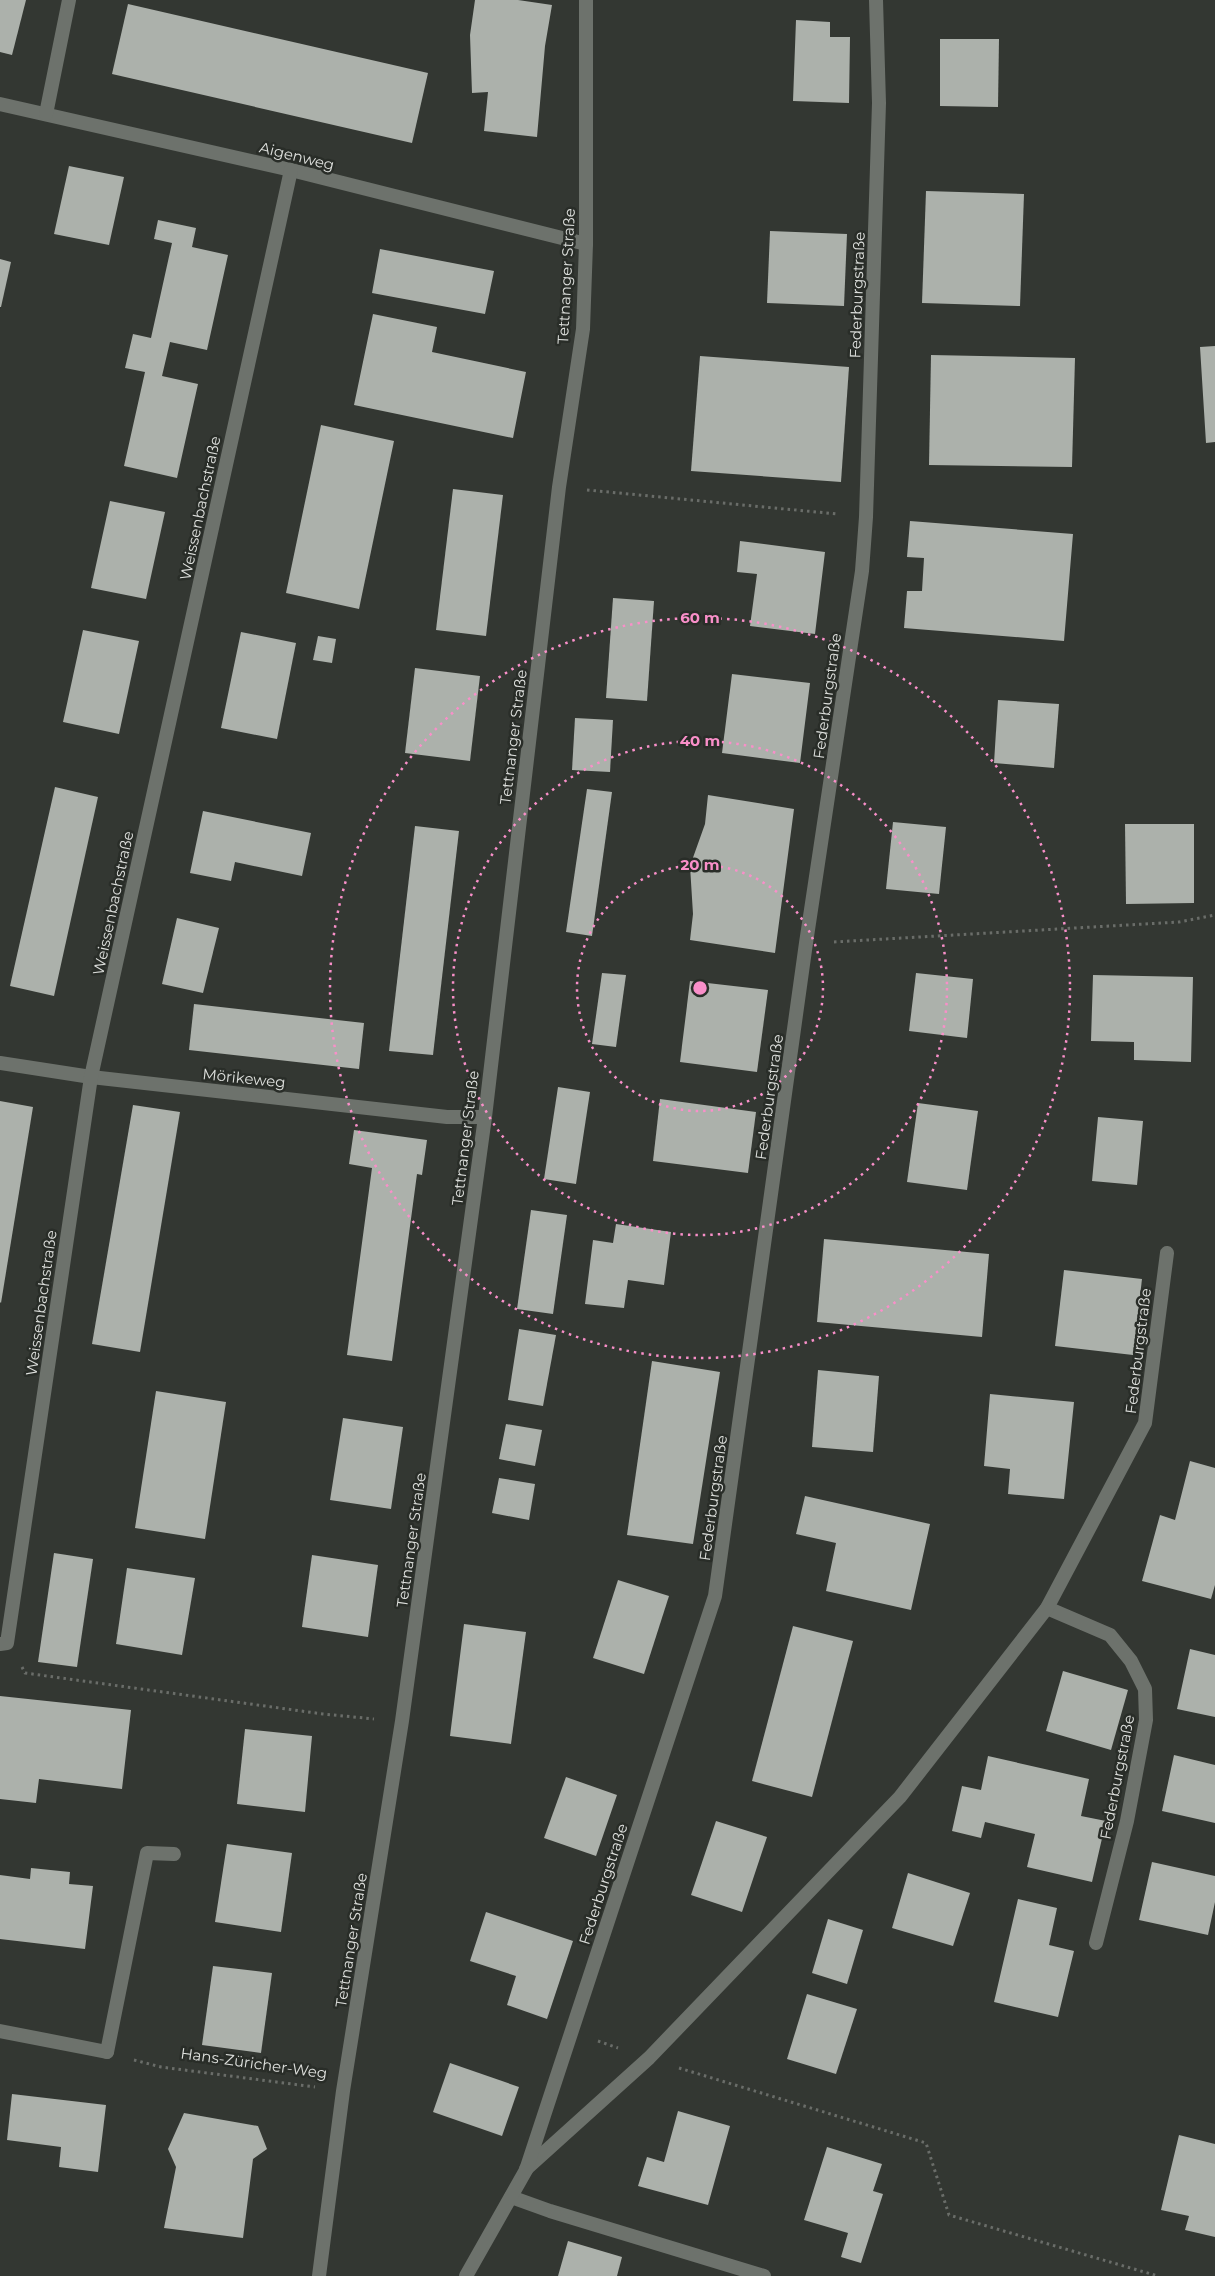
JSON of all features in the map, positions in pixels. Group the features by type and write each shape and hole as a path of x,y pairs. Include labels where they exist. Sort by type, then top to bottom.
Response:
{"street":[{"path":"46,114 69,0"},
{"name":"Tettnanger Straße","path":"319,2276 343,2091 402,1721 485,1117 559,487 583,329 586,244 586,0"},
{"name":"Federburgstraße","path":"466,2276 526,2170 715,1596 806,943 862,571 866,517 879,103 876,0"},
{"name":"Aigenweg","path":"0,104 291,170 586,244"},
{"name":"Weissenbachstraße","path":"4,1644 91,1077 291,170"},
{"name":"Mörikeweg","path":"0,1064 91,1077 447,1117 485,1117"},
{"name":"Federburgstraße","path":"526,2170 649,2058 900,1797 1047,1608 1145,1423 1167,1253"},
{"name":"Federburgstraße","path":"1047,1608 1110,1635 1131,1661 1145,1689 1146,1720 1127,1821 1096,1943"},
{"path":"0,2031 107,2052 147,1853 174,1854"},
{"path":"511,2197 550,2211 764,2276"}],"path":[{"path":"559,487 866,517"},
{"path":"806,943 1179,922 1215,915"},
{"path":"4,1644 25,1673 313,1713 402,1721"},
{"path":"572,2032 649,2058 926,2144 949,2216 1158,2276"},
{"name":"Hans-Züricher-Weg","path":"161,2067 343,2091"}],"building":[{"path":"0,0 26,0 12,55 0,52"},
{"path":"475,0 518,0 552,5 545,46 537,137 484,131 488,92 472,93 470,35"},
{"path":"128,4 428,73 412,143 112,74"},
{"path":"796,20 830,22 830,37 850,37 849,103 793,101"},
{"path":"940,39 999,39 998,107 940,106"},
{"path":"69,166 124,177 109,245 54,234"},
{"path":"926,191 1024,194 1020,306 922,303"},
{"path":"158,220 196,228 192,247 228,255 207,350 170,342 162,376 198,384 177,478 124,466 145,372 125,368 133,334 151,338 172,243 154,239"},
{"path":"770,231 847,234 844,306 767,303"},
{"path":"380,249 494,271 485,314 372,293"},
{"path":"0,259 11,262 1,307 0,307"},
{"path":"373,314 437,327 432,352 526,372 513,438 354,405"},
{"path":"1215,346 1215,442 1206,443 1200,347"},
{"path":"931,355 1075,358 1072,467 929,465"},
{"path":"700,356 849,367 841,482 691,471"},
{"path":"321,425 394,441 359,609 286,593"},
{"path":"453,489 503,495 486,636 436,630"},
{"path":"110,501 165,512 146,599 91,588"},
{"path":"910,521 1073,534 1064,641 904,628 907,591 922,591 924,558 907,557"},
{"path":"740,541 825,552 815,634 750,626 757,574 737,572"},
{"path":"613,598 654,601 647,701 606,698"},
{"path":"83,630 139,641 119,734 63,722"},
{"path":"241,632 296,643 277,739 221,728"},
{"path":"318,636 336,639 332,663 313,660"},
{"path":"415,668 480,676 470,761 405,753"},
{"path":"732,674 810,683 800,763 722,753"},
{"path":"998,700 1059,704 1054,768 994,763"},
{"path":"575,718 613,720 610,772 572,770"},
{"path":"55,787 98,797 54,996 10,986"},
{"path":"587,789 612,792 592,936 566,932"},
{"path":"708,795 794,809 775,953 690,940 693,914 690,866 705,824"},
{"path":"203,811 311,833 302,876 235,862 231,881 190,873"},
{"path":"893,822 946,827 939,894 886,889"},
{"path":"1125,824 1194,824 1194,903 1126,904"},
{"path":"415,826 459,831 433,1055 389,1051"},
{"path":"177,918 219,928 203,993 162,984"},
{"path":"602,973 626,975 616,1047 592,1044"},
{"path":"916,973 973,979 967,1038 909,1031"},
{"path":"1093,975 1193,977 1191,1062 1134,1060 1134,1042 1091,1041"},
{"path":"690,981 768,990 757,1072 680,1062"},
{"path":"194,1004 364,1023 359,1069 189,1050"},
{"path":"558,1087 590,1092 576,1184 544,1179"},
{"path":"660,1099 756,1112 748,1173 653,1161"},
{"path":"0,1101 33,1107 1,1303 0,1302"},
{"path":"918,1103 978,1111 967,1190 907,1182"},
{"path":"133,1105 180,1112 140,1352 92,1344"},
{"path":"1098,1117 1143,1121 1137,1185 1092,1181"},
{"path":"354,1130 427,1140 422,1175 417,1174 392,1361 347,1355 372,1168 349,1164"},
{"path":"531,1210 567,1215 553,1314 517,1309"},
{"path":"616,1224 671,1232 664,1285 628,1280 624,1308 585,1304 593,1240 613,1243"},
{"path":"824,1239 989,1254 982,1337 817,1322"},
{"path":"1064,1270 1142,1279 1133,1355 1055,1346"},
{"path":"519,1329 556,1335 543,1406 508,1400"},
{"path":"652,1361 720,1372 693,1544 627,1535"},
{"path":"818,1370 879,1376 873,1452 812,1447"},
{"path":"156,1391 226,1402 205,1539 135,1528"},
{"path":"990,1394 1074,1402 1064,1499 1008,1494 1010,1469 984,1466"},
{"path":"343,1418 403,1427 391,1509 330,1500"},
{"path":"506,1424 542,1430 535,1466 499,1459"},
{"path":"1190,1461 1215,1468 1215,1585 1211,1599 1142,1581 1160,1515 1175,1520"},
{"path":"499,1478 535,1484 529,1520 492,1513"},
{"path":"805,1496 930,1524 911,1610 826,1591 836,1543 796,1534"},
{"path":"54,1553 93,1559 77,1667 38,1662"},
{"path":"312,1555 378,1565 368,1637 302,1627"},
{"path":"127,1568 195,1578 182,1655 116,1644"},
{"path":"618,1580 669,1596 644,1674 593,1658"},
{"path":"464,1624 526,1632 511,1744 450,1736"},
{"path":"793,1626 853,1641 812,1797 752,1781"},
{"path":"1190,1649 1215,1655 1215,1717 1177,1709"},
{"path":"1063,1671 1128,1690 1111,1750 1046,1731"},
{"path":"0,1696 131,1710 122,1789 39,1779 36,1803 0,1799"},
{"path":"245,1729 312,1736 305,1812 237,1804"},
{"path":"1174,1755 1215,1765 1215,1823 1162,1811"},
{"path":"988,1756 1089,1779 1081,1816 1106,1821 1092,1882 1027,1867 1035,1834 985,1822 981,1838 952,1831 962,1786 981,1790"},
{"path":"566,1777 617,1795 596,1856 544,1838"},
{"path":"716,1821 767,1837 742,1912 691,1895"},
{"path":"227,1844 292,1853 281,1932 215,1922"},
{"path":"1152,1862 1215,1876 1215,1902 1208,1935 1139,1920"},
{"path":"31,1868 70,1872 69,1884 93,1886 85,1949 0,1939 0,1875 30,1879"},
{"path":"908,1873 970,1893 953,1946 892,1928"},
{"path":"1018,1899 1057,1908 1049,1945 1074,1951 1058,2017 994,2002"},
{"path":"486,1912 573,1941 547,2019 507,2005 516,1976 470,1961"},
{"path":"828,1919 863,1930 847,1984 812,1973"},
{"path":"213,1966 272,1973 261,2053 202,2045"},
{"path":"807,1994 857,2009 836,2074 787,2059"},
{"path":"450,2063 519,2087 502,2136 433,2112"},
{"path":"12,2094 106,2105 98,2172 59,2167 61,2147 7,2140"},
{"path":"678,2111 730,2126 708,2205 638,2186 647,2157 664,2162"},
{"path":"184,2113 258,2126 267,2149 253,2159 243,2238 164,2228 176,2167 168,2149"},
{"path":"1179,2135 1215,2144 1215,2237 1185,2230 1189,2216 1161,2210"},
{"path":"827,2147 882,2164 873,2191 883,2194 861,2263 841,2257 848,2233 804,2220"},
{"path":"568,2241 622,2257 617,2276 558,2276"}]}
